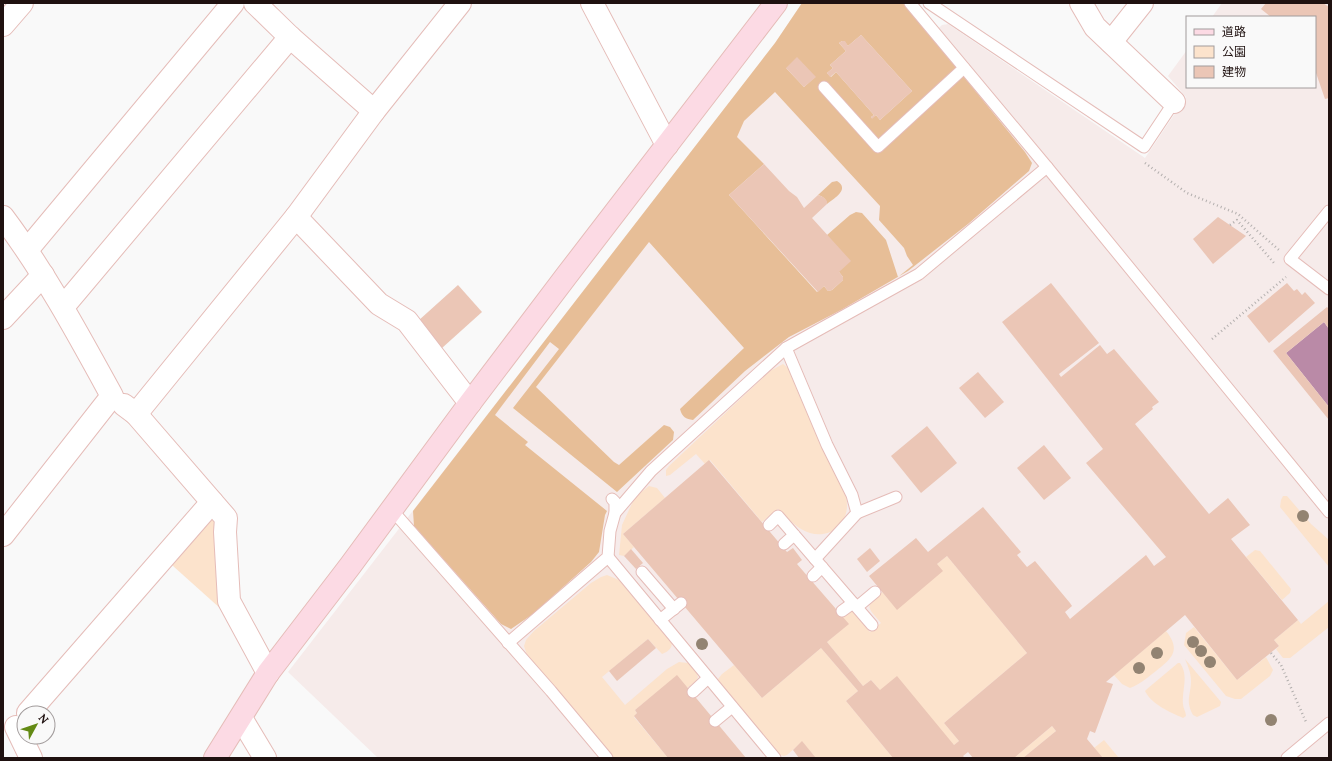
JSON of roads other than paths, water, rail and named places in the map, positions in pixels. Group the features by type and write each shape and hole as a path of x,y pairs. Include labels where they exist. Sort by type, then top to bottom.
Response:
{"street":[{"path":"27,250 233,3"},
{"path":"255,3 290,37 374,111"},
{"path":"136,414 296,217 374,111 460,3"},
{"path":"592,3 667,145"},
{"path":"215,758 268,673 392,510 470,403 776,3"},
{"path":"1082,3 1095,27 1174,102"},
{"path":"1111,42 1142,3"},
{"path":"3,25 18,4"},
{"path":"63,307 290,37"},
{"path":"3,217 27,250 63,307 112,396 136,414 226,518 225,532 229,601 268,673"},
{"path":"296,217 379,304 407,321 470,403"},
{"path":"4,315 43,275"},
{"path":"3,535 112,396"},
{"path":"30,705 212,502"},
{"path":"241,718 265,758"},
{"path":"27,745 31,758"}],"lane":[{"path":"910,3 1047,167 1329,512"},
{"path":"929,3 1144,147 1174,102"},
{"path":"824,88 878,147 964,68"},
{"path":"615,513 651,471 786,348 919,274 1047,167"},
{"path":"1329,211 1290,259 1329,289"},
{"path":"786,348 827,445 852,496 857,514"},
{"path":"813,576 819,563 857,514 896,497"},
{"path":"612,499 615,502 615,513 610,531 608,557 732,706 773,758"},
{"path":"392,510 607,758"},
{"path":"768,525 778,516 872,625"},
{"path":"784,544 794,535"},
{"path":"508,643 608,557"},
{"path":"642,572 677,606 660,620"},
{"path":"842,611 855,605 875,592"},
{"path":"693,692 708,678"},
{"path":"715,721 732,706"},
{"path":"1287,758 1329,723"}]}
